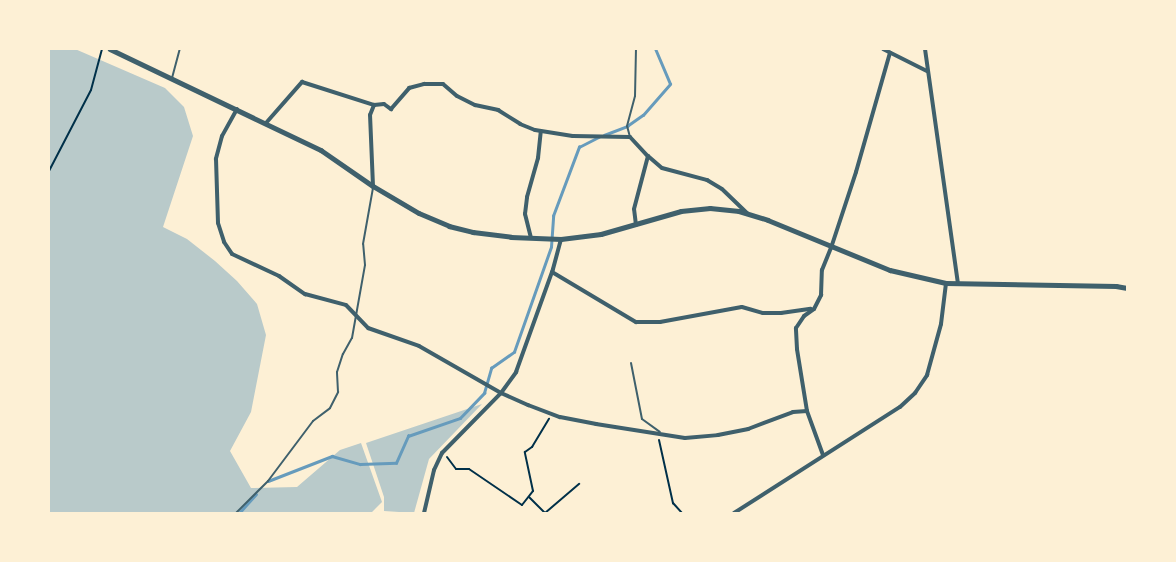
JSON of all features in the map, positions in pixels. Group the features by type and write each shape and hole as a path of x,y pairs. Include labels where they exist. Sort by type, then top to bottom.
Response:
{"street":[{"path":"110,49 171,80 237,109 321,150 373,186 419,212 449,226 473,232 561,239 601,234 681,211 710,208 749,214 890,270 946,283 1116,286 1127,288"},
{"path":"882,49 927,71"},
{"path":"925,49 958,284"},
{"path":"823,455 807,411 797,349 796,328 804,316 814,309 820,295 822,270 831,248 890,53"},
{"path":"266,123 302,82 374,105 384,104 391,109 409,88 424,84 443,84 457,96 475,105 498,110 520,124 541,131 573,136 630,137 662,168 686,173 714,185 749,214"},
{"path":"373,186 370,115 374,105"},
{"path":"237,109 222,136 216,159 218,223 224,242 232,254 243,261 279,276 305,294 346,305 368,328 419,346 501,393 552,414 658,435 685,438 718,435 748,429 793,412 807,411"},
{"path":"531,238 525,214 527,197 538,158 541,131"},
{"path":"636,225 634,209 648,156"},
{"path":"424,513 434,470 443,450 501,393 516,372 552,272 561,239"},
{"path":"552,272 636,322 660,322 742,307 763,313 814,309"},
{"path":"734,513 900,407 915,393 927,375 941,324 946,283"}],"lane":[{"path":"171,80 180,49"},
{"path":"630,137 627,126 635,96 636,49"},
{"path":"236,513 286,459 313,421 330,408 338,392 337,372 343,354 352,338 365,265 363,244 373,186"},
{"path":"631,363 642,419 665,436"}],"path":[{"path":"49,171 91,90 102,49"},
{"path":"443,450 456,469 469,469 522,506 534,491 525,452 532,447 552,414"},
{"path":"658,435 673,503 682,513"},
{"path":"529,497 545,513 578,484"}],"shaded area":[{"path":"49,49 75,49 165,88 184,107 193,136 163,227 187,239 215,261 237,281 257,304 266,335 251,412 230,451 251,488 297,487 340,450 361,443 382,502 371,513 49,513"},
{"path":"482,404 429,459 414,513 384,511 384,497 366,443"}],"waterway":[{"path":"604,135 627,126 643,115 670,84 655,49"},
{"path":"268,481 332,456 360,464 396,463 408,436 460,418 484,393 491,368 514,352 551,247 553,216 579,147 599,137"},
{"path":"239,513 256,494"}]}
